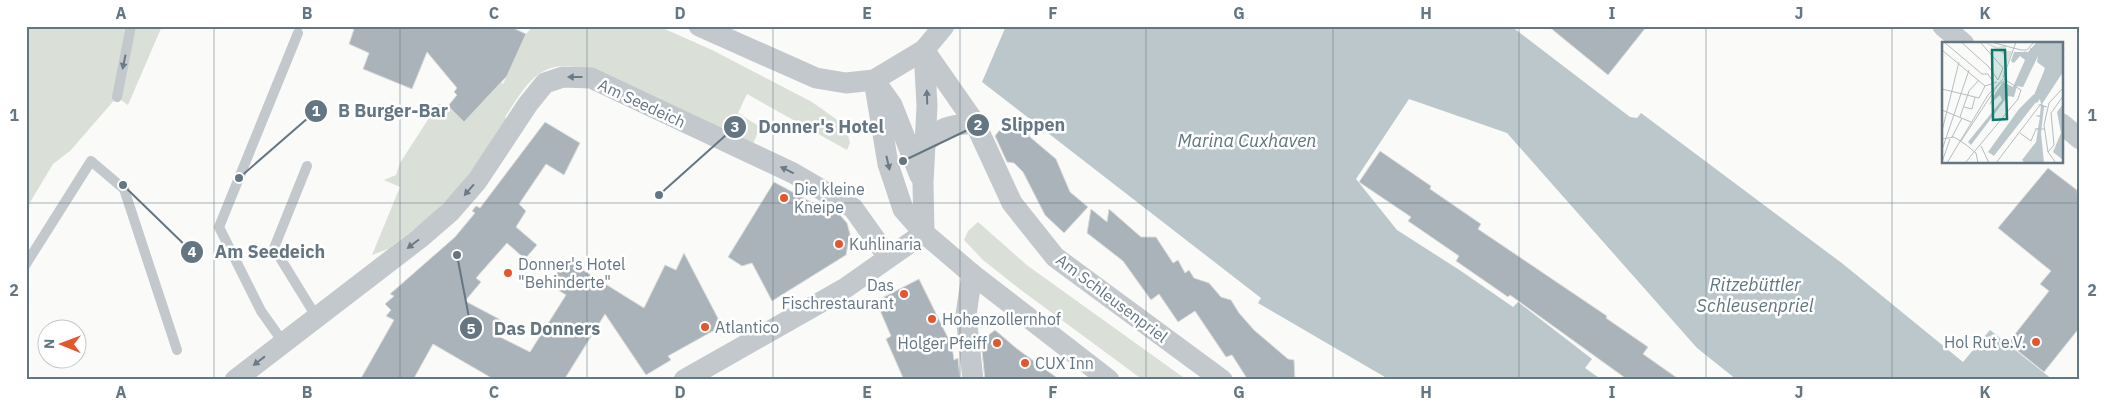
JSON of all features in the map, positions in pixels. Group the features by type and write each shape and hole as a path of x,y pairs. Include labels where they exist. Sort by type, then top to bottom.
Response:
{"street":[{"path":"699,26 816,78 846,83 874,80 924,50 944,26"},
{"path":"1943,26 1962,42"},
{"path":"924,50 927,106 923,183 924,233"},
{"name":"Am Schleusenpriel","path":"924,50 975,123 1012,203 1055,256 1222,380"},
{"name":"Am Seedeich","path":"235,380 420,238 450,212 477,181 528,104 545,83 564,78 588,77 793,173 852,208 888,257"},
{"path":"874,80 892,105 923,183"},
{"path":"874,80 888,164 903,209 924,233 972,274 1109,380"},
{"path":"924,144 938,130 950,126 975,123"},
{"path":"2064,126 2080,139"},
{"path":"684,380 844,288 924,233"},
{"path":"972,274 966,315 973,380"}],"lane":[{"path":"117,97 132,26"},
{"path":"283,342 261,311 219,227 298,33"},
{"path":"26,264 91,161 124,189 177,350"},
{"path":"307,166 274,248 317,318"}],"shaded area":[{"path":"26,26 162,26 128,105 117,97 70,151 53,164 26,209"},
{"path":"533,26 658,26 712,50 812,102 836,119 848,135 850,143 847,150 747,94 738,113 760,127 753,144 576,67 563,66 551,68 541,72 533,79 519,96 505,117 509,120 458,189 431,216 388,249 372,255 400,187 384,180 396,175 400,163 438,104 448,106 464,122 501,83 503,84 526,34"},
{"path":"978,222 1028,266 1187,380 1143,380 1021,290 983,260 964,240 968,231"}],"water":[{"path":"1006,26 1511,26 1630,117 1637,118 1641,113 1843,264 1963,362 1990,330 2053,380 1737,380 1697,348 1507,133 1409,99 1356,179 1397,230 1513,307 1518,302 1592,359 1585,368 1602,380 1390,380 1258,303 1261,298 982,82"}],"building":[{"path":"355,26 509,26 526,34 507,76 464,122 448,106 457,95 454,92 457,88 427,52 412,89 363,69 369,53 349,44"},
{"path":"1548,26 1647,26 1608,75"},
{"path":"1007,120 1017,131 1027,127 1030,137 1056,159 1070,192 1088,207 1064,233 1045,215 1023,172 1014,163 1007,162 995,136"},
{"path":"545,122 580,143 564,175 546,164 519,204 526,211 516,227 537,245 525,259 507,243 476,278 481,282 465,301 501,320 494,334 530,352 566,295 550,285 565,259 644,308 665,265 676,270 684,253 722,326 668,356 671,360 646,375 605,314 564,380 495,380 433,344 413,380 360,380 394,320 386,316 391,310 385,304 394,296 390,294 455,237 475,213 472,211 476,206 480,208"},
{"path":"1380,151 1431,186 1430,189 1481,224 1478,229 1607,316 1606,318 1648,347 1643,354 1680,380 1628,380 1510,295 1508,297 1456,261 1459,256 1408,221 1411,217 1359,182"},
{"path":"2048,168 2077,190 2080,220 2080,327 2044,372 2008,343 2049,291 2040,284 2051,271 1998,228"},
{"path":"774,182 824,209 826,207 840,215 847,223 850,234 846,255 772,301 752,263 742,266 728,257"},
{"path":"1091,209 1107,222 1109,209 1141,237 1156,237 1173,263 1178,260 1185,273 1189,270 1194,278 1209,283 1221,297 1231,300 1239,313 1254,330 1288,359 1294,360 1295,380 1248,380 1232,355 1226,357 1195,311 1178,322 1159,294 1151,300 1123,261 1087,233"},
{"path":"919,279 952,346 954,360 958,358 960,380 904,380 886,339 891,336 876,301"},
{"path":"995,330 1060,380 985,380 981,341"}],"place":[{"name":"Slippen","path":"903,161"},
{"name":"B Burger-Bar","path":"239,178"},
{"name":"Am Seedeich","path":"123,185"},
{"name":"Donner's Hotel","path":"659,195"},
{"name":"Die kleine Kneipe","path":"784,198"},
{"name":"Kuhlinaria","path":"839,244"},
{"name":"Das Donners","path":"457,255"},
{"name":"Donner's Hotel \"Behinderte\"","path":"508,273"},
{"name":"Das Fischrestaurant","path":"904,294"},
{"name":"Hohenzollernhof","path":"932,319"},
{"name":"Atlantico","path":"705,327"},
{"name":"Hol Rut e.V.","path":"2036,342"},
{"name":"Holger Pfeiff","path":"997,343"},
{"name":"CUX Inn","path":"1025,363"}],"water label":[{"name":"Marina Cuxhaven","path":"1247,141"},
{"name":"Ritzebüttler Schleusenpriel","path":"1755,295"}]}
